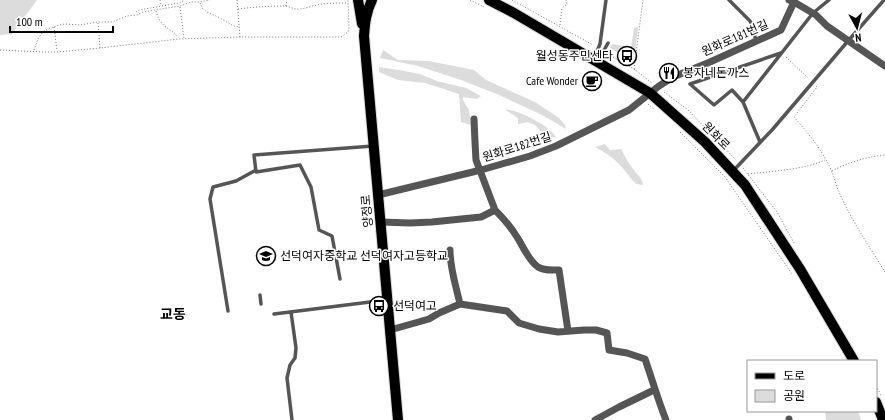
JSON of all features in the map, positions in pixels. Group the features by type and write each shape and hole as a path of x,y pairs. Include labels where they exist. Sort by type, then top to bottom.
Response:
{"main road":[{"path":"358,0 364,36"},
{"name":"양정로","path":"372,0 367,10 364,36 398,420"},
{"name":"원화로","path":"486,4 514,13 595,61 646,96 705,142 745,185 785,246 853,360"},
{"path":"878,401 879,420"},
{"path":"878,401 884,420"}],"street":[{"name":"원화로181번길","path":"646,96 673,77 781,30 791,1"},
{"path":"791,1 813,13 827,26 885,66"},
{"name":"원화로182번길","path":"378,195 481,170 530,156 556,146 629,110 646,96"},
{"path":"474,119 476,160 496,210 517,236 530,258 537,266 543,270 559,270 568,331"},
{"path":"381,222 432,222 481,217 496,210"},
{"path":"450,250 453,276 460,304"},
{"path":"390,330 429,319 460,304 507,311 519,323 539,329 558,332 596,330 607,333 609,350 627,353 645,359 654,390 666,420"},
{"path":"595,420 654,390"}],"lane":[{"path":"595,61 600,44 606,0"},
{"path":"729,0 750,21 756,41"},
{"path":"743,102 813,13 829,0"},
{"path":"732,171 772,130 884,0"},
{"path":"595,61 608,43"},
{"path":"760,142 743,102 732,90 714,105 690,84 782,53"},
{"path":"256,170 254,155 374,146"},
{"path":"228,310 210,199 213,187 236,181 256,170 256,172 300,165 311,187 319,230 332,236 340,279"},
{"path":"260,295 261,304"},
{"path":"274,314 387,300"},
{"path":"292,312 296,348 295,358 290,365 287,378 292,420"}],"path":[{"path":"160,0 161,6"},
{"path":"136,12 139,10 179,3 185,0 186,3"},
{"path":"33,51 42,32 54,27 65,24 112,22 143,12 180,6 186,3 210,0"},
{"path":"237,0 240,37"},
{"path":"286,6 287,0"},
{"path":"0,50 57,52 179,39 240,37 341,37 348,32 349,27 348,0"},
{"path":"470,0 486,4"},
{"path":"560,26 562,8 566,4 566,0"},
{"path":"634,69 643,0"},
{"path":"199,2 203,9 207,12 234,26 240,27"},
{"path":"238,9 270,6 286,6 294,9 301,9 334,3 348,3"},
{"path":"180,6 184,39"},
{"path":"156,10 159,20 164,27 174,33 179,39"},
{"path":"98,22 100,48"},
{"path":"54,27 57,52"},
{"path":"782,53 817,87 794,117 815,142 826,160 832,171 839,192 862,237 885,272"},
{"path":"646,96 657,111"},
{"path":"678,130 725,177 792,274"},
{"path":"832,171 843,165 858,160 885,155"},
{"path":"748,174 806,167 826,160"}],"green space":[{"path":"0,0 37,0 12,34 0,35"},
{"path":"638,27 635,54 632,61 610,48 612,44 631,47 634,28"},
{"path":"383,50 398,60 429,61 474,70 486,80 535,102 559,118 565,125 566,129 542,115 499,95 461,80 418,66 380,58"},
{"path":"379,67 420,74 437,81 466,88 481,96 477,99 463,97 463,100 469,110 471,125 461,122 459,94 425,83 398,80 379,72"},
{"path":"504,109 531,118 550,130 556,138 545,136 535,125 528,122 518,124 518,118"},
{"path":"605,144 610,150 621,149 643,185 636,184 616,161 595,147"},
{"path":"825,412 858,412 861,420 826,420"}],"place":[{"name":"월성동주민센타","path":"627,56"},
{"name":"봉자네돈까스","path":"669,73"},
{"name":"Cafe Wonder","path":"592,81"},
{"name":"선덕여자중학교 선덕여자고등학교","path":"266,256"},
{"name":"선덕여고","path":"379,306"}],"district":[{"name":"교동","path":"173,314"}]}
